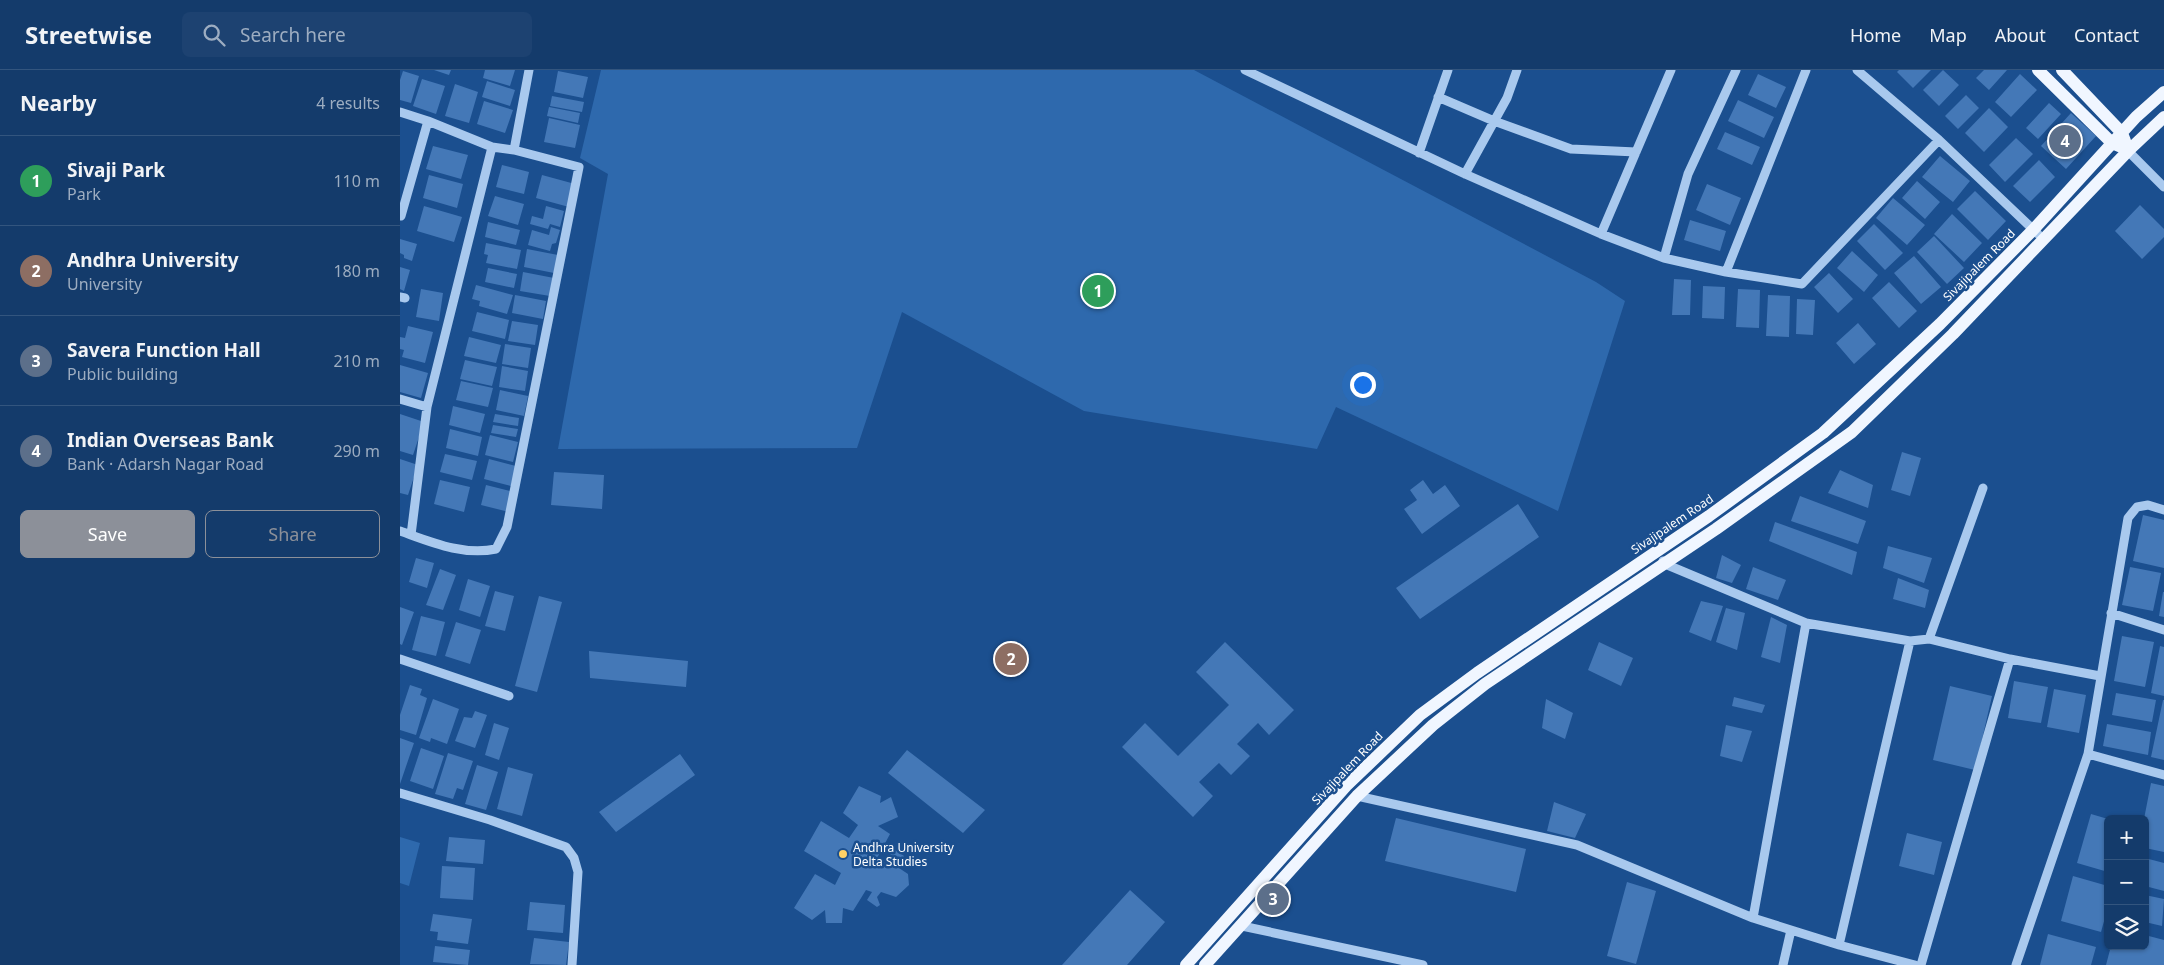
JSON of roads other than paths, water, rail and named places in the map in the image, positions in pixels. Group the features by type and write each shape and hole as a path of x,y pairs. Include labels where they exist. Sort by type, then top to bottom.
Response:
{"main road":[{"path":"2038,70 2112,143 2128,151"},
{"path":"2062,70 2122,133 2128,151"},
{"name":"Sivajipalem Road","path":"1186,965 1346,786 1420,715 1656,552 1823,433 1940,324 2033,230 2136,117 2164,92"},
{"path":"1206,965 1358,796 1433,725 1485,684 1665,564 1852,432 1953,334 2128,151 2164,117"}],"street":[{"path":"514,150 529,70"},
{"path":"1245,70 1419,154 1601,234 1664,258 1726,272 1802,284 1939,140"},
{"path":"1419,154 1448,70"},
{"path":"1465,174 1507,98 1517,70"},
{"path":"1601,234 1671,70"},
{"path":"1664,258 1688,174 1736,70"},
{"path":"1726,272 1806,70"},
{"path":"1857,70 1939,140 2043,239"},
{"path":"1438,97 1494,121 1571,149 1636,152"},
{"path":"400,112 428,120 492,147 514,150 579,167 507,527 496,548 480,552 464,551 400,531"},
{"path":"401,216 428,120"},
{"path":"412,535 427,407 492,147"},
{"path":"2128,151 2164,187"},
{"path":"400,399 427,407"},
{"path":"1930,638 1983,488"},
{"path":"2016,965 2088,754 2128,518 2137,507 2148,505 2164,510"},
{"path":"1656,552 1665,564 1806,624 1910,641 1930,638 2010,659 2100,676"},
{"path":"2111,613 2164,630"},
{"path":"1754,918 1806,624"},
{"path":"1839,945 1910,641"},
{"path":"1921,965 2010,659"},
{"path":"400,660 510,696"},
{"path":"2088,754 2164,775"},
{"path":"400,793 490,820 566,847 574,858 578,872 572,965"},
{"path":"1358,796 1577,845 1754,918 1839,945 1915,965"},
{"path":"1242,926 1423,965"},
{"path":"1783,965 1790,930"}],"place":[{"name":"Indian Overseas Bank","path":"2065,141"},
{"name":"Sivaji Park","path":"1098,291"},
{"name":"Andhra University","path":"1011,659"},
{"name":"Andhra University Delta Studies","path":"843,854"},
{"name":"Savera Function Hall","path":"1273,899"}]}
